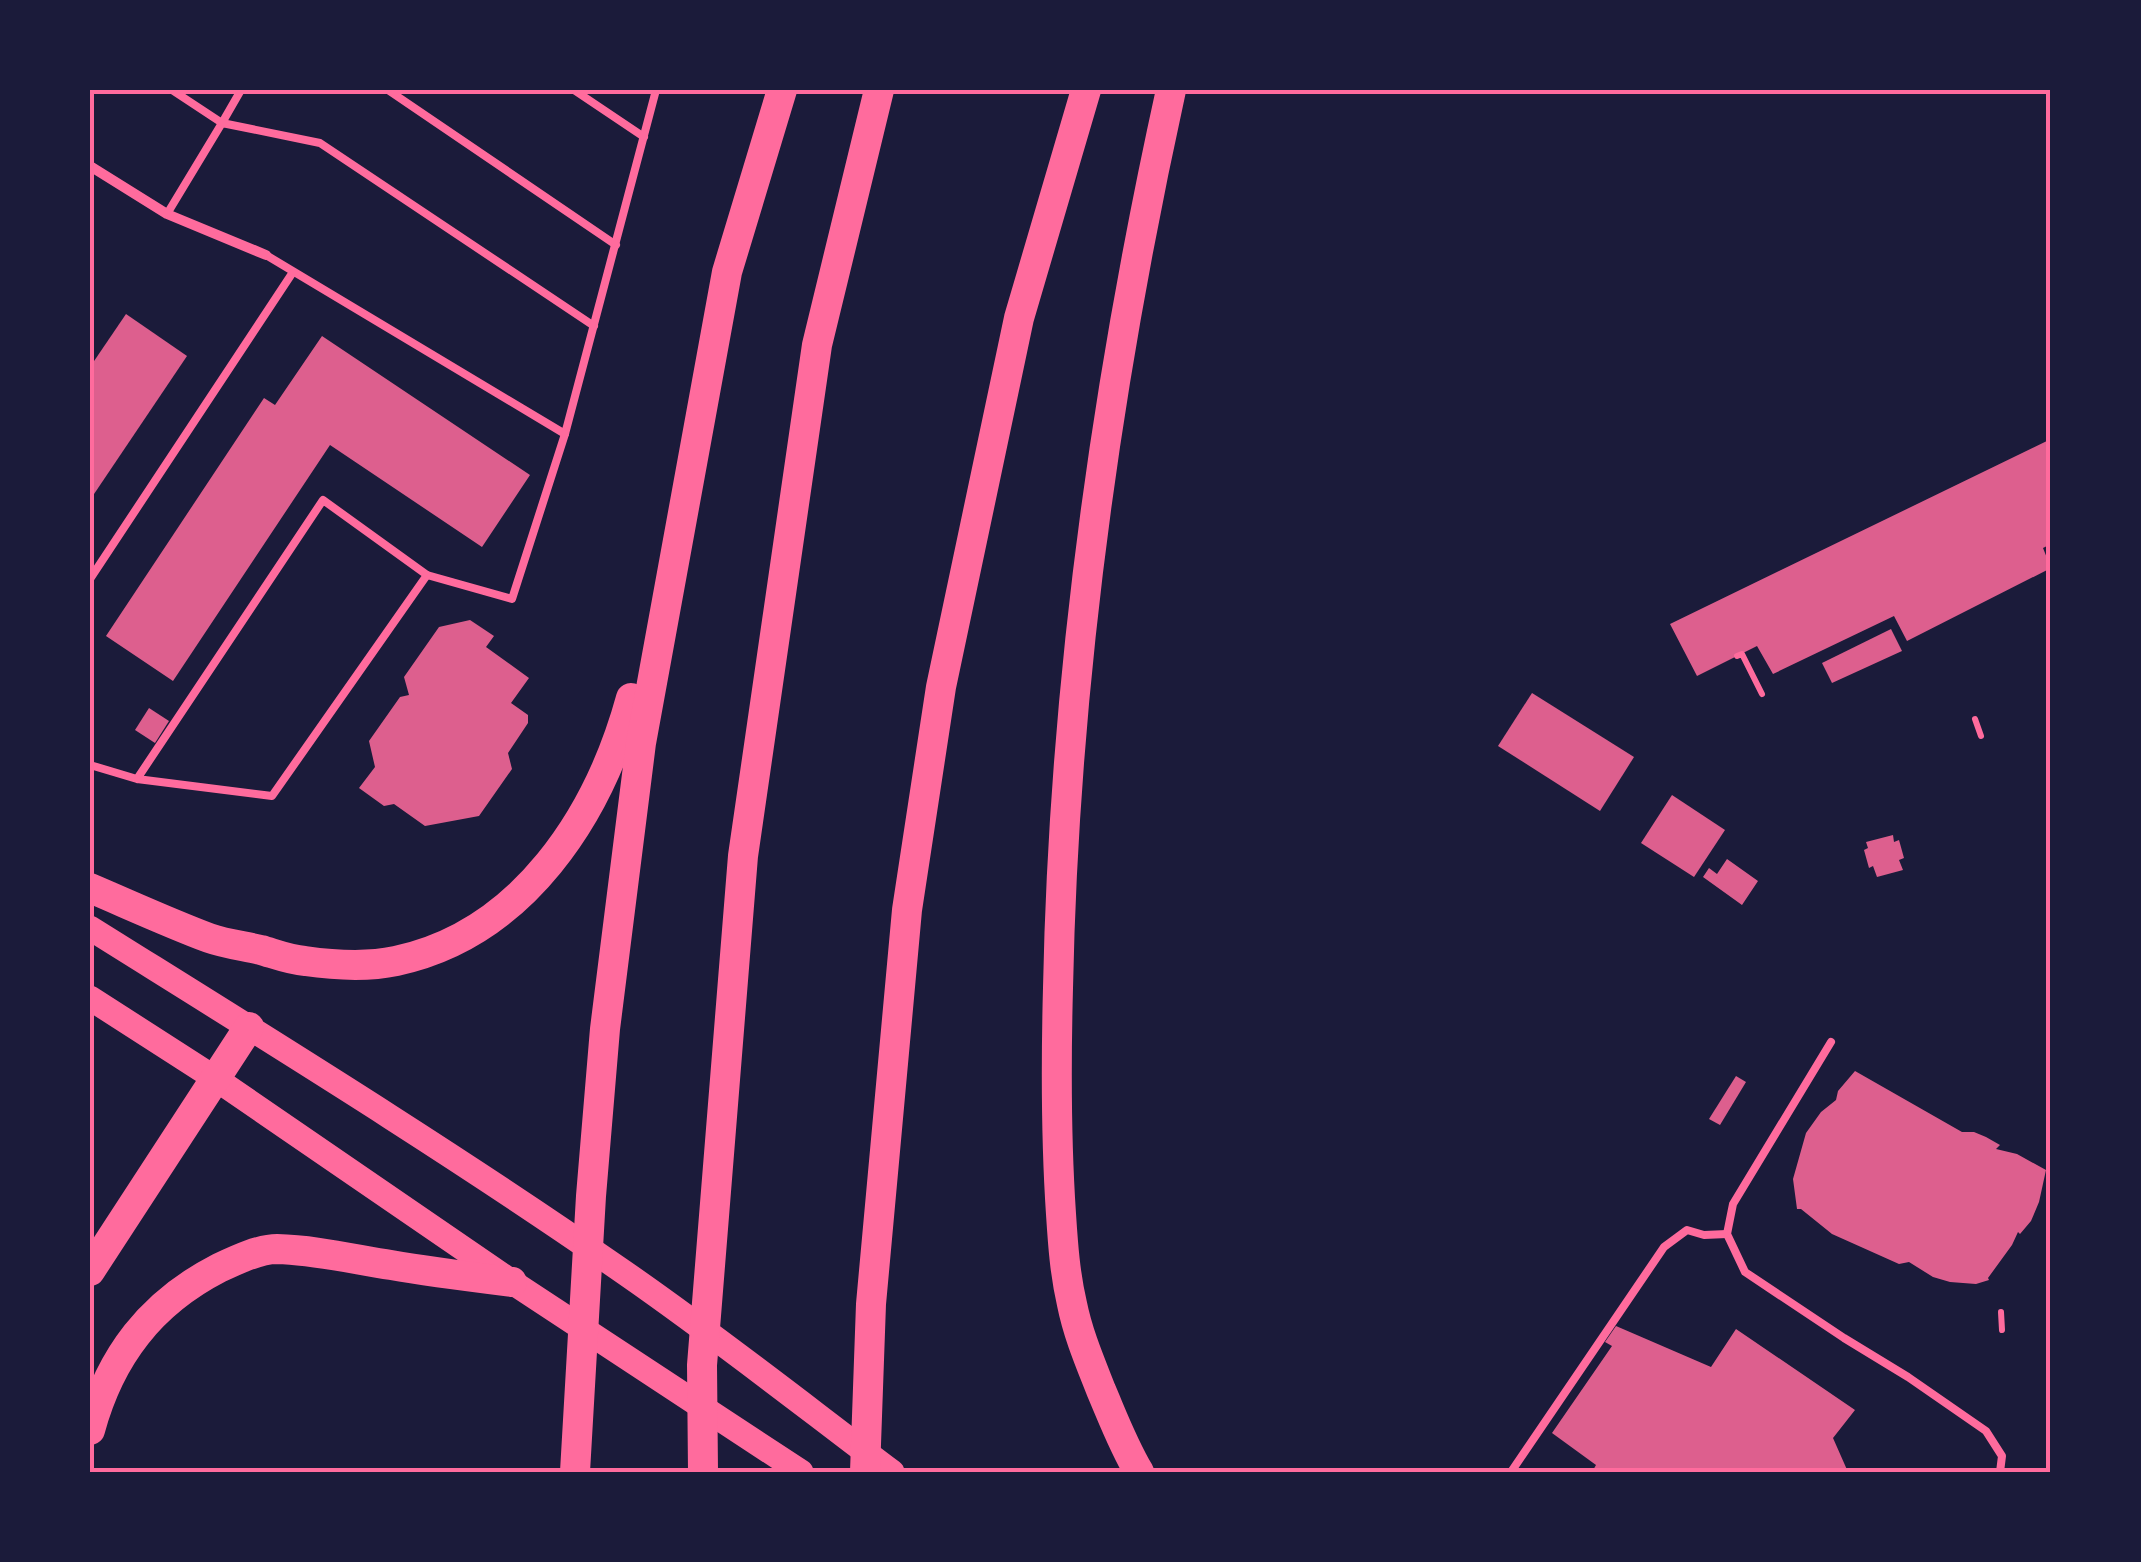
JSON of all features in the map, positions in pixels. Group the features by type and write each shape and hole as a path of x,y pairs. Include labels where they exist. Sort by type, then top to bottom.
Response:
{"highway":[{"path":"575,1472 591,1196 614,952 641,742 726,272 782,90"},
{"path":"703,1472 702,1365 743,856 817,345 878,90"},
{"path":"865,1472 871,1304 907,910 938,705 1018,318 1086,90"},
{"path":"1139,1472 1121,1441 1085,1350 1064,1266 1058,1170 1058,977 1065,803 1087,572 1130,294 1171,90"},
{"path":"90,888 213,939 302,961 394,962 470,932 529,887 556,855 592,799 621,736 682,517"},
{"path":"90,1271 248,1028"},
{"path":"90,1430 119,1358 141,1326 183,1290 234,1261 273,1249 512,1282"}],"main road":[{"path":"90,928 519,1202 722,1342 892,1472"},
{"path":"90,998 802,1472"}],"street":[{"path":"90,166 167,214 266,256"}],"lane":[{"path":"172,90 222,123 320,142 594,326"},
{"path":"167,214 241,90"},
{"path":"388,90 616,245"},
{"path":"574,90 644,138"},
{"path":"138,778 323,500 427,574 512,599 565,434 656,90"},
{"path":"266,256 565,434"},
{"path":"90,579 293,272"},
{"path":"90,765 138,778 272,796 427,574"},
{"path":"1831,1042 1733,1204 1726,1234 1745,1272 1986,1431 2002,1456 2000,1472"},
{"path":"1512,1472 1664,1247 1687,1230 1704,1236 1726,1234"}],"path":[{"path":"1738,656 1742,654 1762,694"},
{"path":"1975,719 1981,736"},
{"path":"2001,1312 2002,1330"}],"building":[{"path":"126,314 187,356 90,500 90,367"},
{"path":"322,336 530,475 482,547 330,445 173,681 106,636 264,398 275,405"},
{"path":"2051,439 2051,544 2043,548 2051,568 1907,641 1894,616 1773,674 1757,646 1697,676 1670,624"},
{"path":"470,620 494,636 486,647 529,678 511,703 528,715 528,723 508,753 512,769 479,816 425,826 394,804 384,806 359,788 375,767 369,741 400,697 409,695 404,677 439,627"},
{"path":"1891,629 1902,651 1832,683 1822,663"},
{"path":"1532,693 1634,757 1600,811 1498,746"},
{"path":"149,708 169,721 155,743 135,730"},
{"path":"1672,795 1725,830 1694,877 1641,843"},
{"path":"1893,835 1894,842 1899,840 1903,870 1877,877 1873,866 1869,868 1866,842"},
{"path":"1727,859 1758,881 1742,905 1703,877 1709,868 1717,874"},
{"path":"1855,1071 1962,1132 1986,1137 2000,1145 1996,1149 2017,1154 2046,1170 2031,1221 2018,1232 1989,1280 1976,1284 1933,1277 1909,1262 1899,1264 1832,1234 1797,1209 1793,1179 1806,1133 1821,1112 1836,1100 1838,1091"},
{"path":"1736,1076 1746,1082 1720,1125 1709,1119"},
{"path":"1616,1326 1711,1367 1736,1329 1855,1410 1833,1438 1848,1472 1592,1472 1596,1465 1552,1433 1612,1346 1605,1342"}]}
